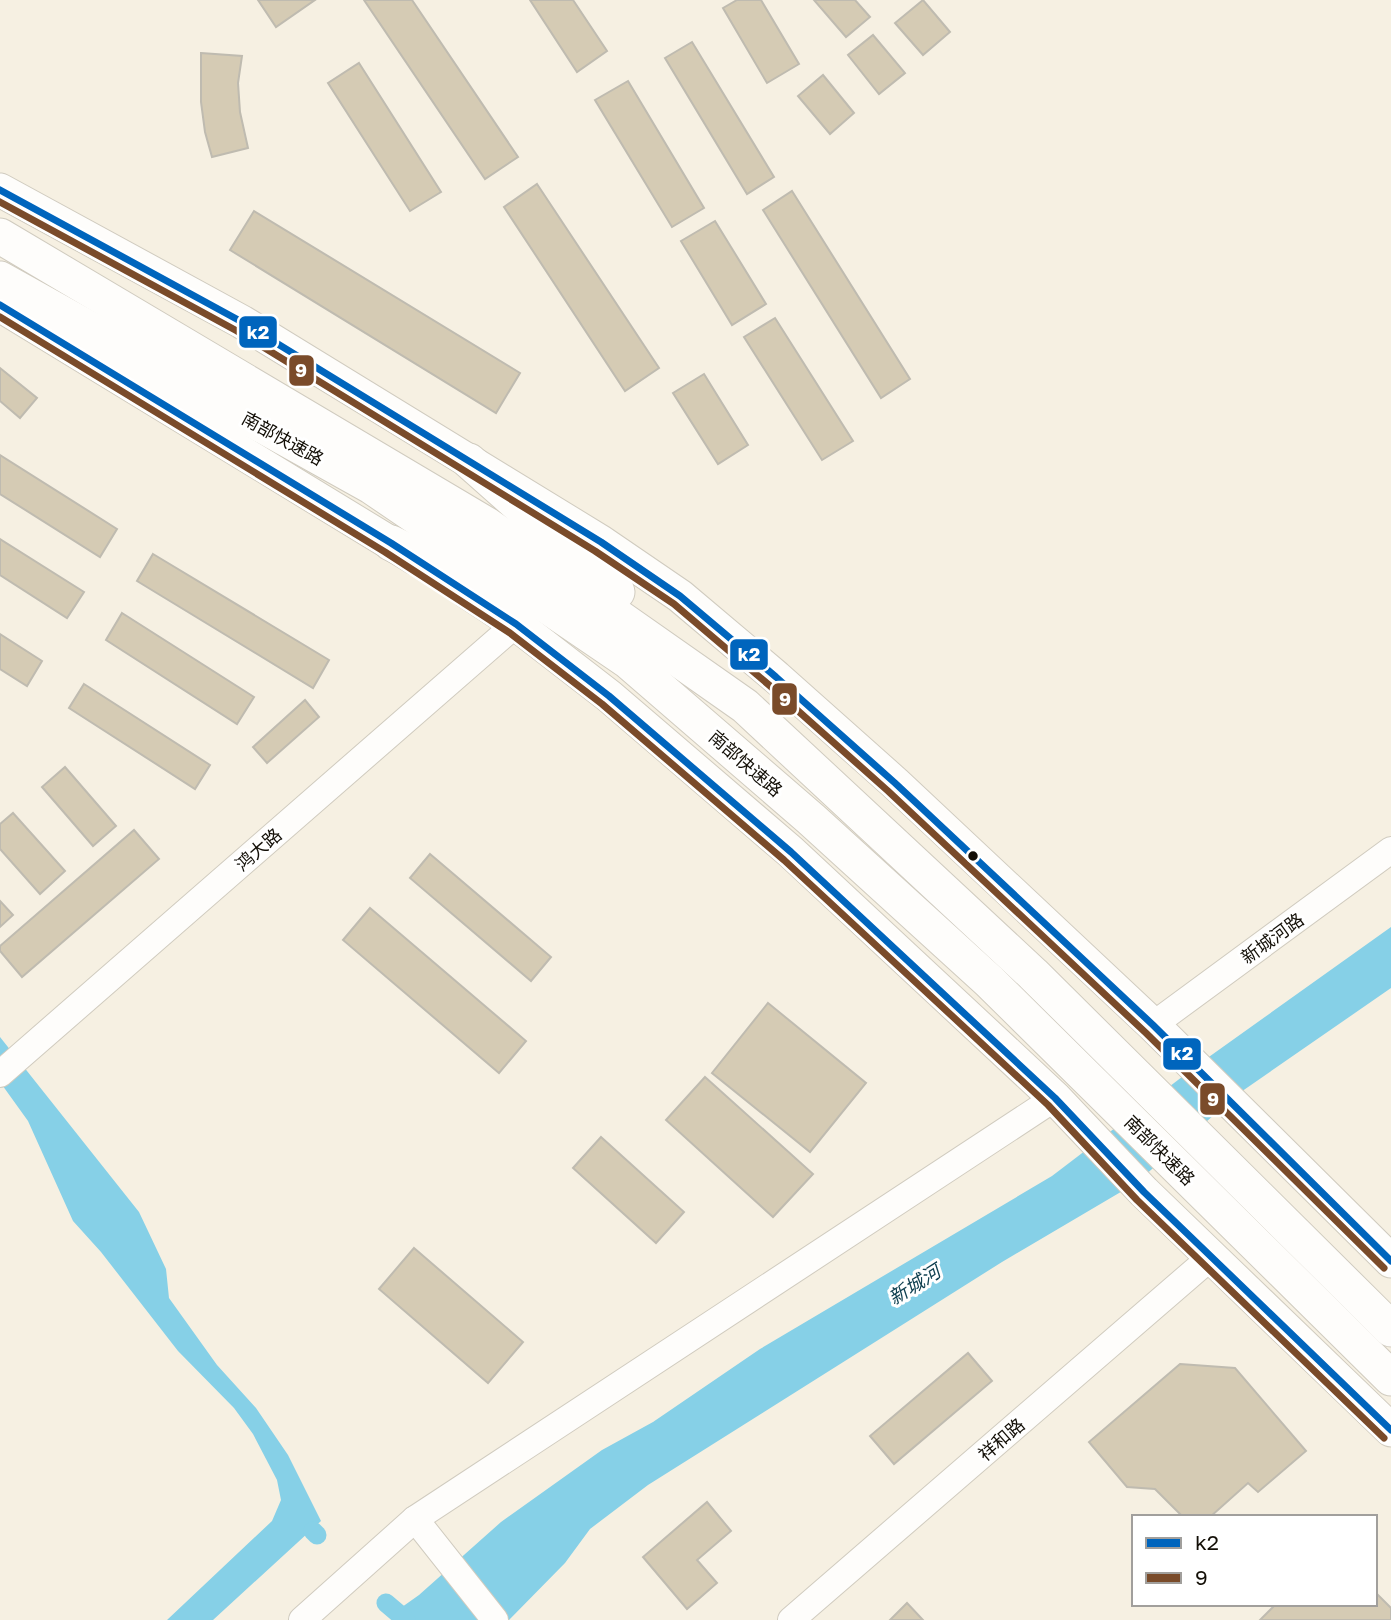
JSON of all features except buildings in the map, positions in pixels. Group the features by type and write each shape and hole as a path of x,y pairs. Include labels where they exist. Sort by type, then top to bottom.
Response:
{"highway":[{"name":"南部快速路","path":"0,236 488,525 745,706 1032,974 1391,1329"},
{"name":"南部快速路","path":"0,279 371,486 628,661 811,820 989,981 1391,1378"},
{"path":"469,461 745,706"},
{"path":"391,542 628,661"},
{"path":"1256,1195 1391,1300"},
{"path":"1232,1221 1391,1407"}],"main road":[{"path":"0,190 243,322 601,542 680,596 885,774 1153,1025 1391,1261"},
{"path":"0,304 391,542 516,624 609,696 791,852 1055,1098 1144,1192 1391,1430"}],"street":[{"name":"鸿大路","path":"0,1074 516,624"},
{"name":"新城河路","path":"1153,1025 1391,850"},
{"path":"302,1620 415,1519 1055,1098"},
{"name":"祥和路","path":"791,1620 1211,1257"},
{"path":"415,1519 495,1620"}],"water":[{"name":"新城河","path":"1391,927 1391,988 1238,1094 1136,1183 1002,1262 648,1485 590,1529 565,1563 509,1620 392,1620 395,1612 419,1595 501,1522 602,1450 653,1422 760,1349 1052,1176 1199,1064"},
{"path":"0,1037 139,1212 166,1269 169,1298 217,1365 256,1408 288,1455 321,1521 213,1620 167,1620 272,1521 281,1500 277,1480 253,1434 234,1408 178,1351 101,1252 73,1221 28,1121 0,1082"}],"waterway":[{"path":"313,1531 317,1535"},
{"path":"386,1603 406,1620"}],"transit line":[{"name":"k2","path":"0,190 242,322 601,542 680,596 895,783 1153,1025 1391,1261"},
{"name":"9","path":"0,202 237,331 595,551 674,604 888,791 1146,1033 1384,1268"},
{"name":"k2","path":"0,305 391,543 516,624 609,696 791,852 1055,1098 1144,1192 1391,1430"},
{"name":"9","path":"0,317 385,552 510,633 602,704 784,860 1048,1105 1137,1200 1384,1438"}]}
